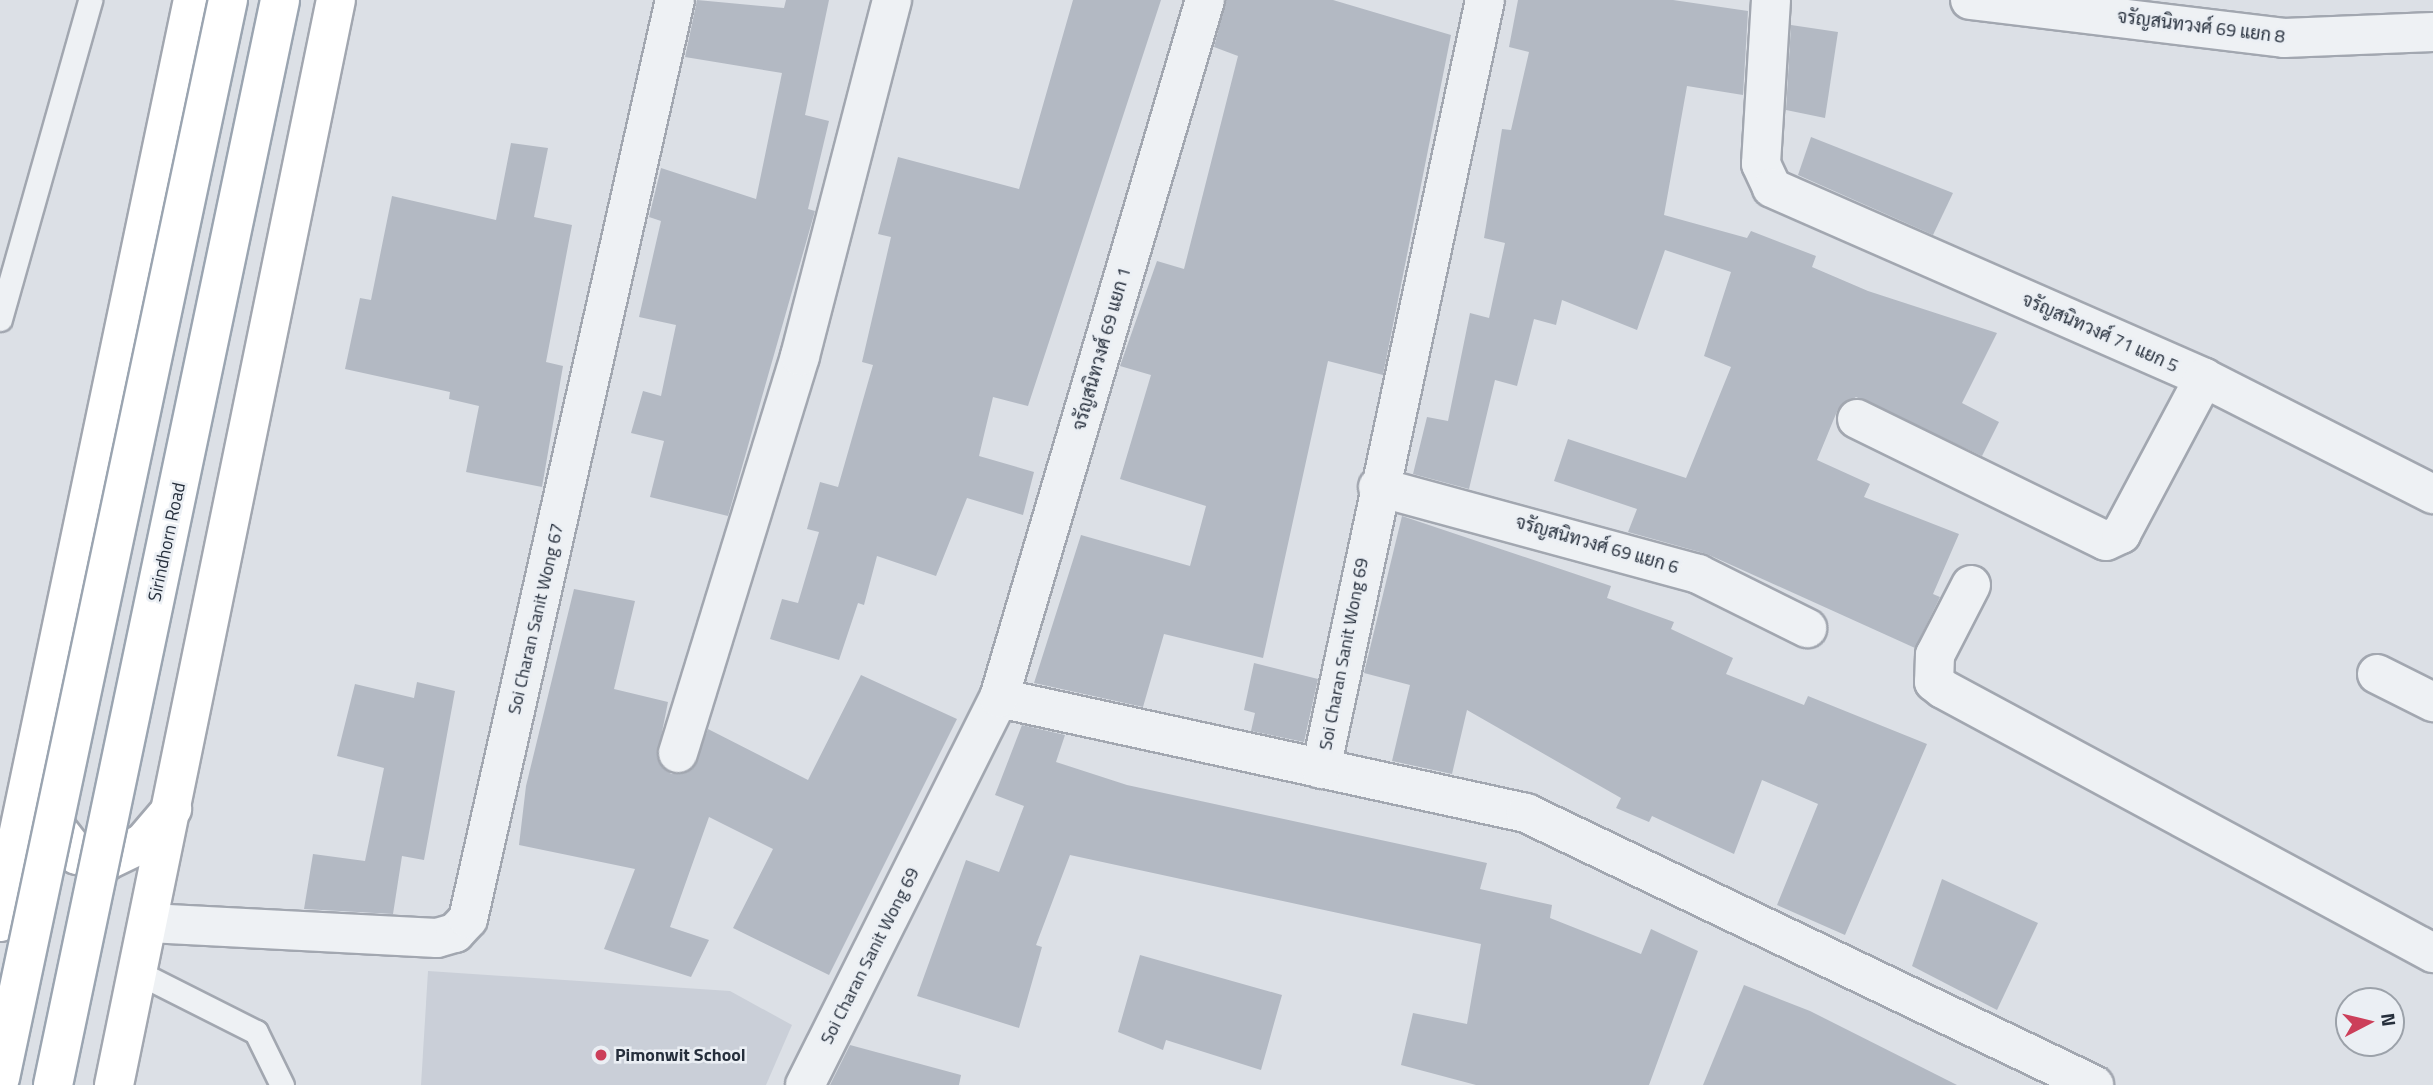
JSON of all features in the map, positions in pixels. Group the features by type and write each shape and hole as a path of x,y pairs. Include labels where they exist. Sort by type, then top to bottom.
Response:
{"main road":[{"path":"0,922 193,0"},
{"path":"0,1078 228,0"},
{"name":"Sirindhorn Road","path":"53,1085 280,0"},
{"path":"114,1085 336,0"},
{"path":"35,757 56,828 77,855 106,861 143,843 172,809"}],"street":[{"name":"Soi Charan Sanit Wong 67","path":"149,923 437,938 455,933 468,919 675,0"},
{"path":"678,752 800,356 892,0"},
{"name":"จรัญสนิทวงศ์ 69 แยก 1","path":"999,698 1205,0"},
{"name":"Soi Charan Sanit Wong 69","path":"805,1085 999,698 1321,769 1378,487 1485,0"},
{"name":"จรัญสนิทวงศ์ 71 แยก 5","path":"1771,0 1764,181 2204,378 2433,494"},
{"name":"จรัญสนิทวงศ์ 69 แยก 8","path":"1970,0 2284,38 2433,32"},
{"path":"1857,418 2106,541 2121,534 2204,378"},
{"name":"จรัญสนิทวงศ์ 69 แยก 6","path":"1378,487 1698,574 1807,628"},
{"path":"1971,585 1935,655 1934,682 2433,953"},
{"path":"2376,674 2433,702"},
{"path":"1321,769 1487,799 1526,813 2094,1085"}],"lane":[{"path":"0,319 90,0"},
{"path":"139,973 256,1032 282,1085"}],"shaded area":[{"name":"Pimonwit School","path":"428,971 730,991 792,1025 766,1085 421,1085"}],"building":[{"path":"697,0 784,8 786,0 829,0 805,115 829,121 808,209 815,211 728,516 650,497 664,441 631,433 643,391 661,396 676,325 639,317 661,221 649,217 661,168 756,199 782,73 685,57"},
{"path":"1073,0 1161,0 1028,406 993,397 979,456 1034,472 1023,515 967,498 936,576 877,556 864,605 858,603 839,660 770,639 782,599 798,603 819,532 807,529 820,482 838,487 873,365 862,362 891,237 878,234 898,157 1019,189"},
{"path":"1226,0 1333,0 1451,35 1383,375 1328,361 1263,658 1164,634 1143,707 1034,683 1081,535 1190,566 1206,506 1120,479 1151,375 1120,366 1157,261 1184,269 1238,56 1214,47"},
{"path":"1518,0 1673,0 1748,11 1743,95 1687,86 1664,215 1747,238 1751,231 1816,256 1812,267 1868,291 1997,333 1962,403 1999,422 1982,456 1856,397 1838,409 1817,460 1870,484 1864,497 1959,534 1933,594 1940,597 1915,648 1707,554 1628,532 1637,509 1554,481 1568,439 1686,478 1731,367 1704,356 1731,272 1665,250 1637,330 1562,300 1556,325 1534,319 1517,386 1495,380 1469,489 1413,474 1427,417 1448,421 1470,313 1489,318 1505,243 1484,238 1502,129 1511,130 1529,52 1509,47"},
{"path":"1791,25 1838,32 1825,118 1786,110"},
{"path":"1811,137 1953,193 1933,235 1798,175"},
{"path":"511,143 548,148 534,217 572,225 546,362 563,366 542,487 466,472 479,406 449,399 450,392 345,369 360,298 371,300 392,196 496,220"},
{"path":"1402,516 1611,586 1607,598 1674,622 1671,629 1733,658 1726,674 1804,705 1808,696 1927,744 1845,935 1777,905 1818,804 1762,780 1734,854 1652,816 1649,822 1616,808 1621,798 1467,710 1452,774 1392,761 1410,685 1364,673"},
{"path":"574,589 635,601 614,689 668,702 657,757 671,774 693,768 708,729 808,780 861,675 957,719 829,975 733,928 773,849 709,817 670,927 709,940 691,977 604,949 635,869 519,845 526,786"},
{"path":"1254,663 1318,679 1304,742 1251,731 1255,713 1244,710"},
{"path":"417,682 455,691 424,860 402,856 393,914 304,909 313,854 365,861 384,768 337,756 355,684 414,698"},
{"path":"1022,725 1065,735 1056,762 1127,785 1487,863 1480,889 1552,905 1550,918 1641,954 1651,929 1698,951 1649,1085 1476,1085 1401,1065 1413,1013 1467,1024 1481,944 1070,855 1036,945 1042,947 1019,1028 917,996 966,860 999,872 1024,806 995,795"},
{"path":"1942,879 2038,923 1997,1010 1912,966"},
{"path":"1140,955 1282,995 1261,1070 1166,1040 1163,1050 1118,1032"},
{"path":"1744,985 1810,1011 1957,1085 1703,1085"},
{"path":"850,1045 961,1075 959,1085 830,1085"}],"place":[{"name":"Pimonwit School","path":"601,1055"}]}
